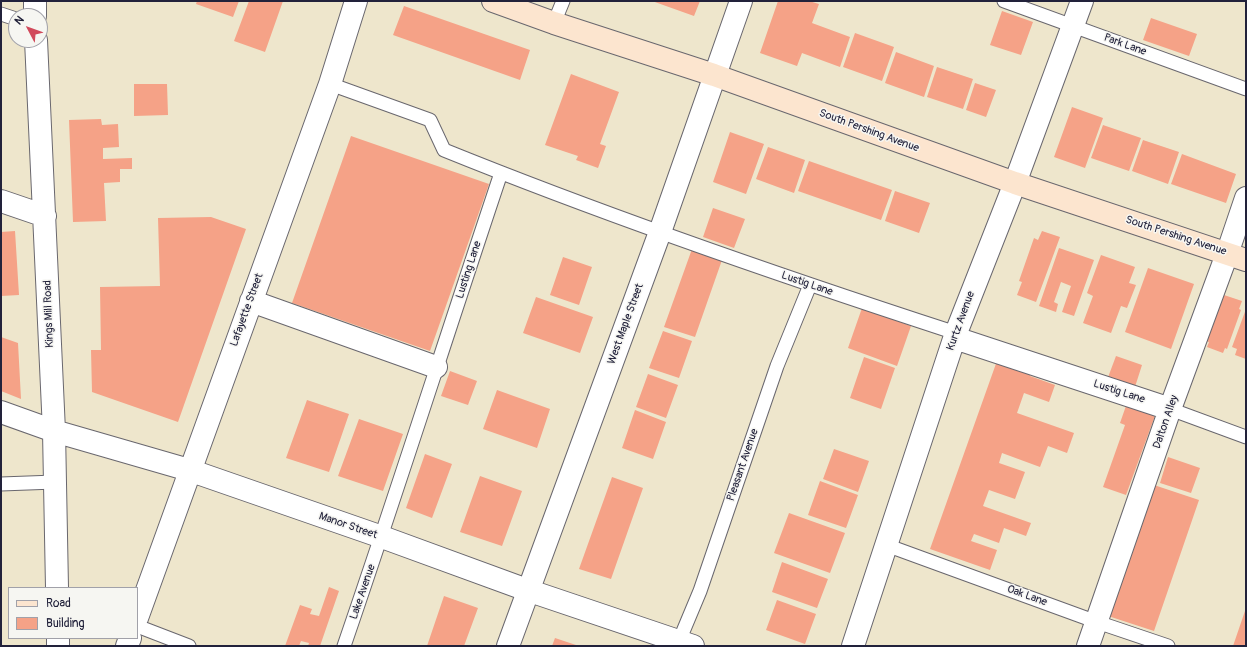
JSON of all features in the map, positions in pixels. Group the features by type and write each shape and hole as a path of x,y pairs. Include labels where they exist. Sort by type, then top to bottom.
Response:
{"street":[{"name":"Lafayette Street","path":"138,615 189,470 330,84 356,1"},
{"name":"South Pershing Avenue","path":"493,1 554,23 714,75 1015,183 1237,257"},
{"name":"West Maple Street","path":"508,646 660,232 741,1"},
{"name":"Kurtz Avenue","path":"853,646 955,335 1015,183 1082,1"},
{"name":"Kings Mill Road","path":"36,48 54,431 57,587"},
{"name":"Dalton Alley","path":"1088,646 1170,409 1237,257 1246,198"},
{"path":"1,201 45,216"},
{"path":"251,301 436,367"},
{"name":"Lustig Lane","path":"955,335 1170,409"},
{"name":"Manor Street","path":"1,412 54,431 189,470 683,644"}],"lane":[{"path":"554,23 562,1"},
{"name":"Park Lane","path":"1004,1 1246,89"},
{"name":"Lustig Lane","path":"330,84 430,120 444,150 501,173 660,232 955,335"},
{"name":"Lusting Lane","path":"382,537 436,367 501,173"},
{"name":"Pleasant Avenue","path":"683,644 776,366 810,285"},
{"path":"1170,409 1246,437"},
{"path":"1,484 55,482"},
{"name":"Lake Avenue","path":"344,646 382,537"},
{"name":"Oak Lane","path":"886,544 1097,622 1168,646"},
{"path":"138,626 189,646"}],"building":[{"path":"197,1 239,1 233,17 196,4"},
{"path":"249,1 283,1 265,52 234,41"},
{"path":"652,1 700,1 694,16"},
{"path":"778,1 809,1 819,4 812,23 850,37 840,67 802,53 797,66 760,53"},
{"path":"404,6 530,50 520,80 393,35"},
{"path":"1002,11 1033,22 1021,55 990,45"},
{"path":"1151,18 1197,34 1189,56 1143,40"},
{"path":"855,33 894,47 882,81 843,67"},
{"path":"896,52 934,66 924,97 885,83"},
{"path":"937,67 973,79 963,109 927,97"},
{"path":"571,74 619,92 600,144 606,146 598,168 576,160 578,156 545,145"},
{"path":"975,83 996,90 986,117 966,110"},
{"path":"134,84 167,84 168,115 134,116"},
{"path":"1072,107 1103,118 1085,168 1054,157"},
{"path":"101,119 102,125 118,124 119,147 103,148 103,159 132,158 132,169 120,169 120,182 104,183 106,221 73,222 69,120"},
{"path":"1103,125 1141,138 1129,171 1091,158"},
{"path":"730,132 764,144 746,194 713,182"},
{"path":"351,136 489,184 430,351 292,303"},
{"path":"1143,140 1179,152 1168,184 1132,171"},
{"path":"768,147 805,160 794,193 756,179"},
{"path":"1182,154 1236,174 1226,203 1171,184"},
{"path":"809,161 892,190 881,220 798,191"},
{"path":"895,191 930,203 919,233 885,221"},
{"path":"713,208 745,219 734,248 703,237"},
{"path":"211,217 246,229 178,422 92,392 91,350 101,350 100,287 160,286 158,218"},
{"path":"15,231 19,295 1,296 1,232"},
{"path":"1042,231 1060,237 1036,302 1017,295 1022,282 1019,281 1034,238 1038,240"},
{"path":"1059,248 1094,260 1074,316 1062,312 1071,286 1061,282 1054,302 1058,304 1056,312 1039,306"},
{"path":"692,249 722,260 695,337 664,327"},
{"path":"1101,255 1135,267 1129,283 1136,285 1127,308 1121,306 1111,333 1083,323 1093,296 1087,293"},
{"path":"563,257 592,267 579,305 550,295"},
{"path":"1148,268 1194,284 1171,349 1125,332"},
{"path":"1221,294 1242,301 1239,309 1241,310 1227,349 1225,348 1223,353 1207,347 1209,342 1202,340"},
{"path":"536,297 593,317 580,353 523,333"},
{"path":"862,308 911,326 897,366 848,348"},
{"path":"1246,309 1246,359 1235,355 1237,349 1232,347"},
{"path":"663,331 692,341 679,378 649,368"},
{"path":"1,337 18,343 21,399 1,391"},
{"path":"1116,356 1142,365 1134,390 1107,380"},
{"path":"864,357 895,368 881,409 850,398"},
{"path":"998,358 1032,370 1030,376 1055,385 1049,402 1024,393 1017,413 1074,433 1067,453 1048,446 1040,467 1002,453 999,463 1025,472 1015,499 989,490 983,506 1031,523 1026,536 1004,528 999,543 974,534 971,541 997,550 990,570 930,549"},
{"path":"450,371 477,381 468,405 441,396"},
{"path":"648,374 678,385 666,418 636,407"},
{"path":"497,390 550,409 537,448 483,429"},
{"path":"307,400 349,414 329,472 286,458"},
{"path":"1127,403 1156,413 1126,495 1103,487 1125,425 1120,423"},
{"path":"635,410 666,422 653,459 622,448"},
{"path":"359,419 403,434 383,491 338,476"},
{"path":"834,449 869,461 858,492 823,479"},
{"path":"425,454 452,464 432,518 406,508"},
{"path":"1168,457 1200,468 1191,493 1160,483"},
{"path":"480,476 522,491 502,546 460,532"},
{"path":"612,477 643,488 611,579 579,569"},
{"path":"820,481 858,495 846,528 808,515"},
{"path":"1151,484 1199,500 1154,631 1105,615"},
{"path":"789,513 845,533 830,573 774,553"},
{"path":"782,562 828,579 817,608 772,592"},
{"path":"329,587 339,591 320,646 308,646 309,643 301,641 299,646 285,646 300,605 312,609 310,614 319,616"},
{"path":"444,596 478,608 464,646 427,646"},
{"path":"777,600 816,614 805,644 766,630"},
{"path":"1246,608 1246,646 1233,646"},
{"path":"555,638 579,646 552,646"}]}
